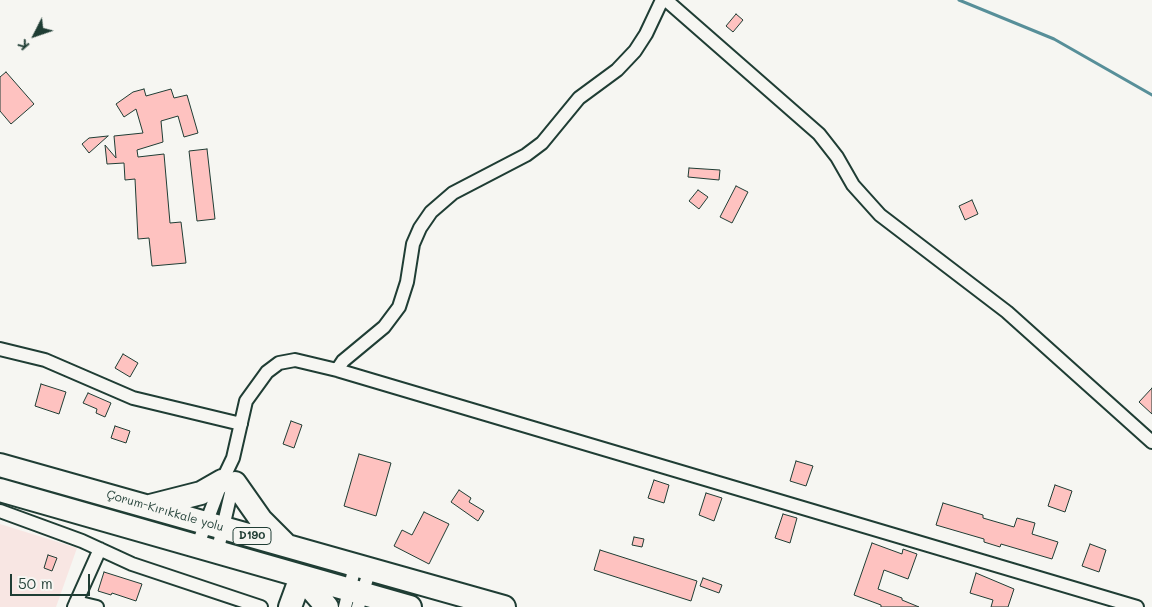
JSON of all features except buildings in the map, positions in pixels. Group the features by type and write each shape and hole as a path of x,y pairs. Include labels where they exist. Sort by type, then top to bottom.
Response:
{"highway":[{"name":"Çorum-Kırıkkale yolu","path":"0,465 504,607"},
{"path":"148,506 201,493 228,482 287,546"},
{"name":"Çorum-Kırıkkale yolu","path":"0,490 23,495 301,577 354,599 401,606"},
{"path":"0,495 23,495"},
{"path":"290,607 301,577 327,607"}],"street":[{"path":"337,370 344,361 384,327 398,306 407,282 412,244 431,212 453,193 526,155 542,143 579,98 617,70 635,51 646,34 662,0"},
{"path":"666,0 819,134 837,156 853,185 880,215 1007,312 1152,442"},
{"path":"0,349 45,360 132,398 241,424"},
{"path":"207,550 228,482 246,401 262,377 272,367 295,360 337,370 1136,607"},
{"path":"207,550 228,482"},
{"path":"0,511 100,549 132,564 261,607"},
{"path":"97,607 75,604 100,549"},
{"path":"354,599 362,567"}],"shaded area":[{"path":"0,524 77,548 56,607 0,607"}],"waterway":[{"path":"959,0 1054,39 1152,95"}]}
